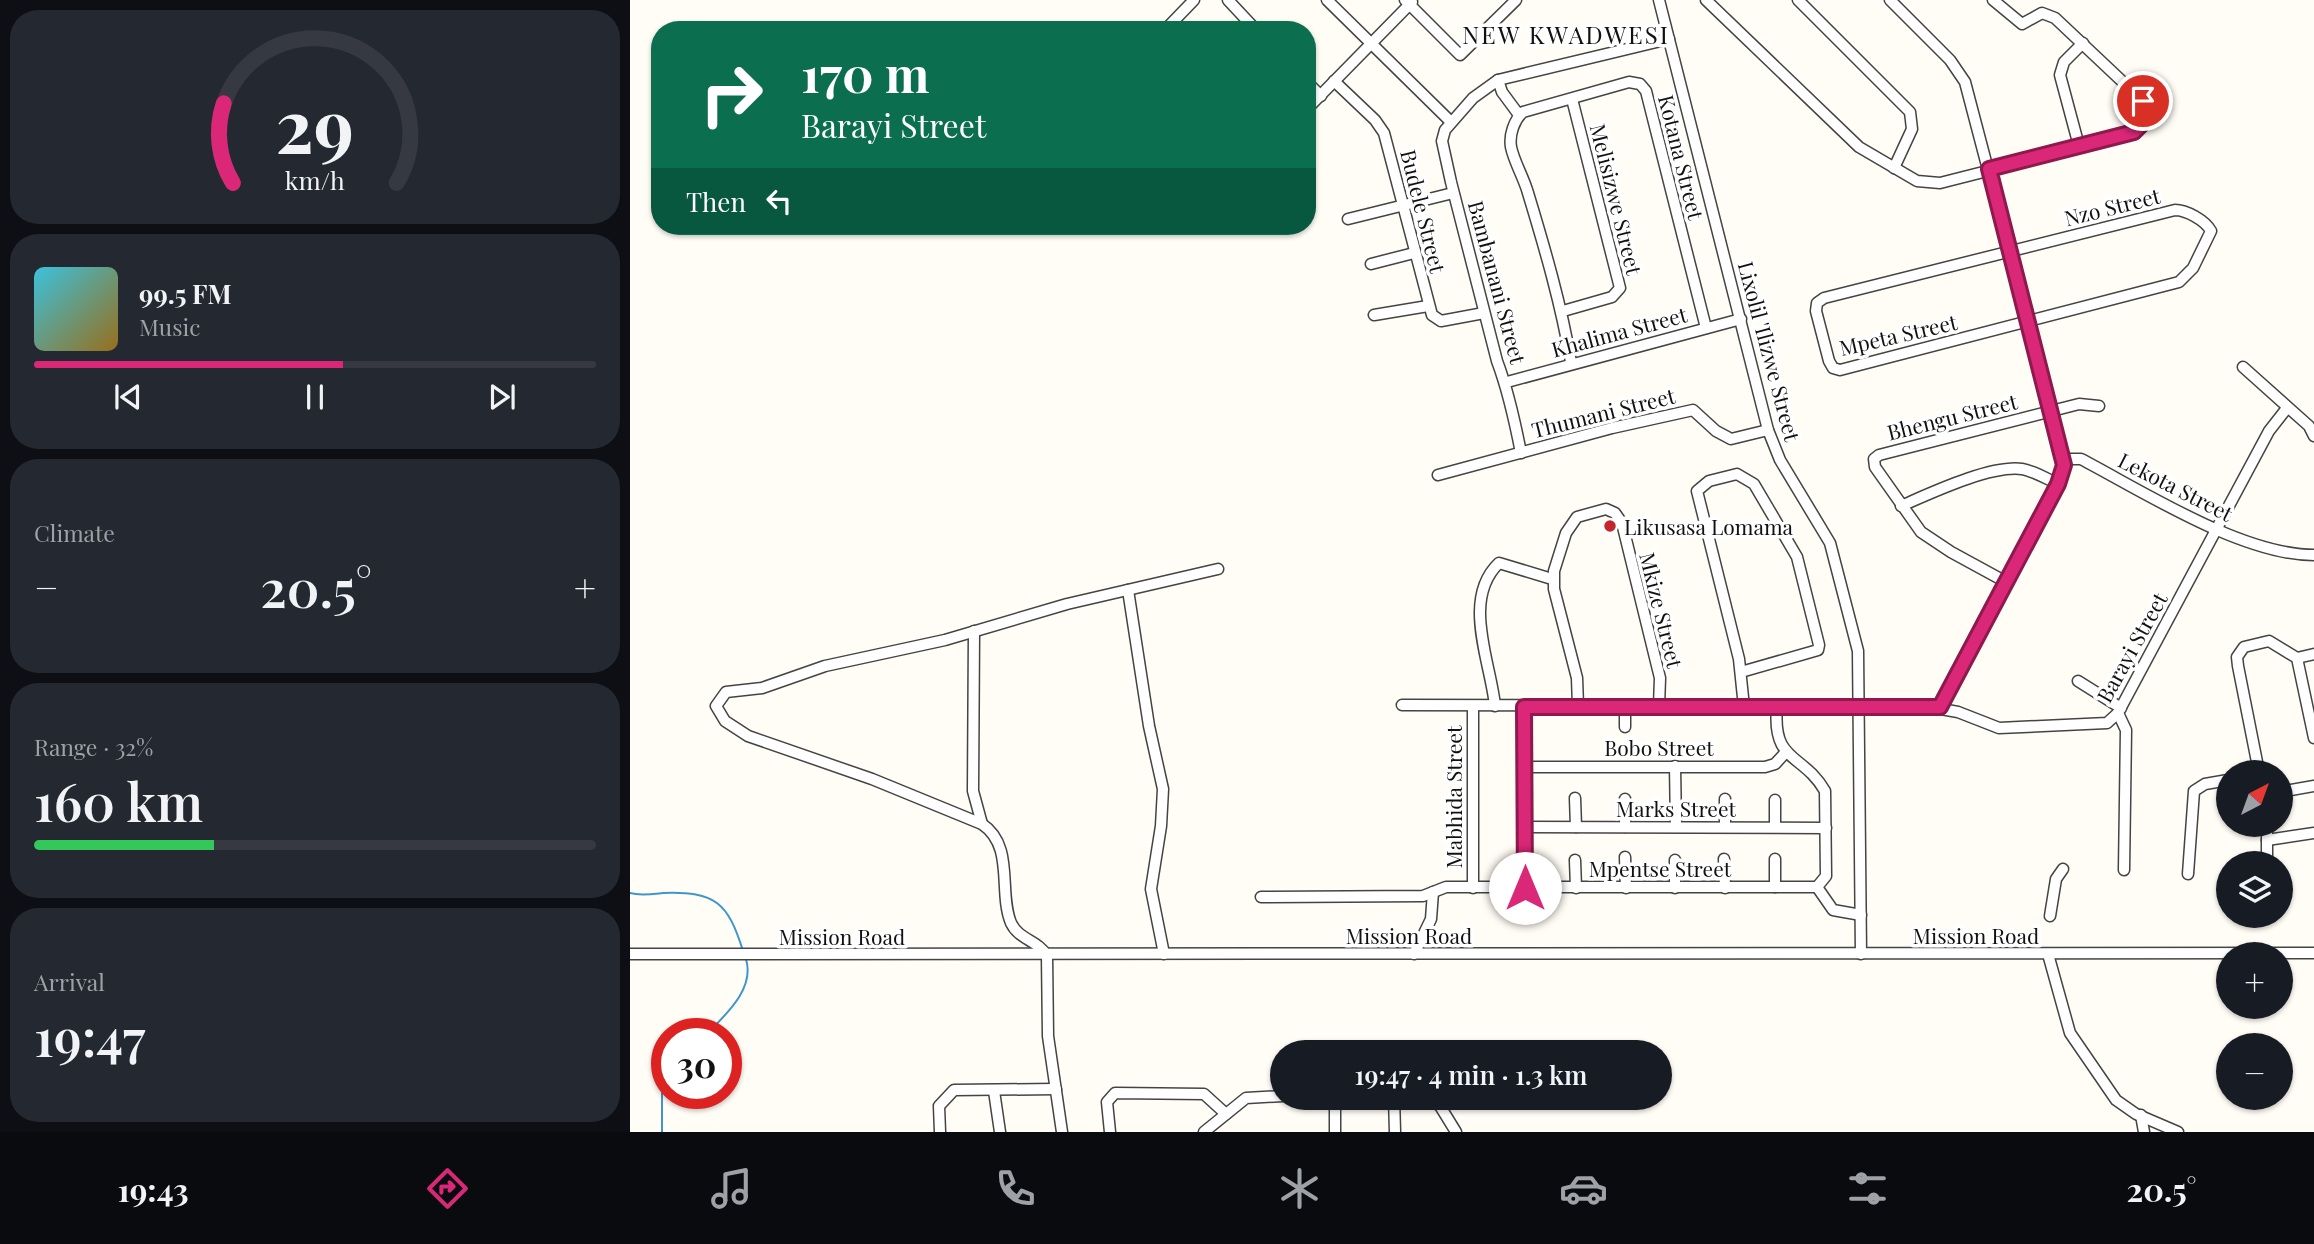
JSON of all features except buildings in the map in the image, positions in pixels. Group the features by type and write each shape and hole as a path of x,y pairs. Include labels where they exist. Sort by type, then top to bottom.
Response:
{"street":[{"path":"1174,21 1195,0"},
{"path":"1228,0 1248,21"},
{"path":"1327,0 1450,121 1473,98 1498,80 1669,39"},
{"path":"1316,101 1409,1 1460,55 1516,0"},
{"name":"Lixolil 'Ilizwe Street","path":"1659,0 1768,430 1780,460 1830,543 1858,651 1861,954"},
{"path":"1706,0 1859,147 1917,181 1932,184 2134,132 2145,121 2148,111 2138,96 2083,43 2048,14 2022,24 1993,0"},
{"path":"1798,0 1910,112 1912,129 1894,168"},
{"path":"1890,0 1959,72 1967,90 2064,459 2058,484 1940,707"},
{"path":"2079,146 2060,75 2064,62 2083,43"},
{"path":"1498,80 1502,92 1520,115 1511,136 1512,151 1527,190 1563,311 1571,362"},
{"name":"Budele Street","path":"1334,81 1384,132 1428,306 1435,318 1441,321 1484,313"},
{"name":"Kotana Street","path":"1520,115 1632,82 1644,87 1706,328"},
{"path":"1316,91 1321,96"},
{"name":"Melisizwe Street","path":"1563,311 1612,297 1620,288 1572,99"},
{"name":"Bambanani Street","path":"1450,121 1442,141 1453,193 1484,313 1507,382 1507,399 1521,453"},
{"path":"1348,219 1453,193"},
{"name":"Nzo Street","path":"2010,251 2178,209 2206,223 2211,231 2193,268 2179,282 2028,322"},
{"name":"Mpeta Street","path":"2010,251 1820,301 1816,312 1829,361 1833,368 1840,370 2028,322"},
{"path":"1371,264 1414,253"},
{"path":"1374,315 1428,306"},
{"name":"Khalima Street","path":"1507,382 1571,362 1741,319"},
{"path":"2243,367 2309,426 2314,436"},
{"name":"Bhengu Street","path":"2006,582 1929,538 1901,506 1875,467 1876,456 2050,410 2083,403 2099,406"},
{"name":"Barayi Street","path":"1402,705 1940,707 1998,728 2102,724 2120,710 2269,432 2287,408"},
{"name":"Thumani Street","path":"1438,475 1693,410 1716,431 1731,439 1768,430"},
{"name":"Lekota Street","path":"2064,459 2081,459 2216,531 2280,550 2314,555"},
{"path":"1901,506 1952,484 2013,469 2028,470 2058,484"},
{"path":"1741,672 1818,650 1819,645 1797,556 1754,484 1737,474 1710,481 1697,491 1741,672 1744,707"},
{"name":"Mkize Street","path":"1552,579 1566,533 1574,520 1581,514 1602,509 1615,513 1622,523 1654,650 1660,678 1659,706"},
{"path":"1495,706 1479,610 1487,580 1499,564 1552,579 1576,672 1578,706"},
{"path":"1062,1132 1048,1036 1047,956 1041,945 1025,939 1013,926 1003,859 996,838 982,824 872,779 748,736 725,721 716,706 726,692 762,688 825,666 974,631 1066,604 1218,569"},
{"path":"1128,590 1149,726 1163,789 1161,826 1151,889 1164,954"},
{"path":"974,631 973,791 982,824"},
{"path":"2257,760 2237,657 2250,643 2269,641 2297,658 2311,704 2314,738"},
{"path":"2297,658 2314,654"},
{"path":"2078,681 2120,710 2126,730 2124,870"},
{"name":"Mabhida Street","path":"1473,706 1473,888"},
{"path":"1625,706 1625,727"},
{"path":"1524,707 1525,888"},
{"path":"1777,708 1777,738 1786,752 1825,791 1826,876 1817,887 1823,900 1833,910 1861,915"},
{"name":"Bobo Street","path":"1525,767 1765,767 1775,764 1786,752"},
{"path":"1675,766 1676,827"},
{"path":"2188,874 2192,862 2194,791 2205,784 2216,782"},
{"path":"2293,790 2314,786"},
{"path":"1575,797 1576,827"},
{"path":"1625,799 1625,827"},
{"path":"1725,799 1725,827"},
{"path":"1775,800 1775,827"},
{"name":"Marks Street","path":"1525,827 1826,828"},
{"path":"2267,841 2314,834"},
{"path":"2267,837 2267,851"},
{"path":"1625,857 1626,888"},
{"path":"1724,859 1725,888"},
{"path":"1775,859 1775,887"},
{"path":"1575,860 1576,888"},
{"path":"1675,860 1675,888"},
{"path":"2050,916 2056,879 2063,869"},
{"name":"Mpentse Street","path":"1261,897 1423,896 1446,887 1817,887"},
{"path":"1414,954 1431,919 1433,892"},
{"name":"Mission Road","path":"630,954 1047,956 2314,953"},
{"path":"2048,954 2070,1033 2116,1100 2178,1132"},
{"path":"940,1132 939,1106 947,1094 960,1090 1056,1089"},
{"path":"993,1091 1000,1132"},
{"path":"1110,1132 1107,1102 1115,1093 1204,1094 1226,1114"},
{"path":"1204,1132 1246,1098 1270,1097"},
{"path":"1335,1110 1335,1132"},
{"path":"1394,1110 1395,1132"},
{"path":"1442,1110 1450,1117 1456,1132"},
{"path":"2141,1115 2144,1132"}],"waterway":[{"path":"630,893 681,893 708,898 717,903 732,921 743,951"},
{"path":"722,1018 743,991 748,970 746,959"},
{"path":"662,1109 662,1132"}],"place":[{"name":"Likusasa Lomama","path":"1610,526"}],"district":[{"name":"NEW KWADWESI","path":"1566,34"}],"route":[{"path":"1525,888 1524,707 1940,707 2058,484 2064,465 1989,169 2125,136 2134,132 2145,121 2148,111 2143,101"}]}
